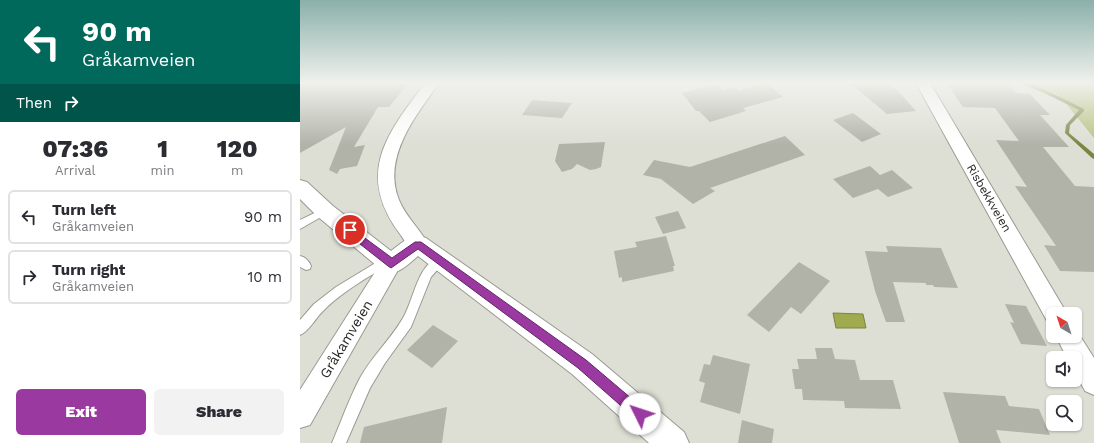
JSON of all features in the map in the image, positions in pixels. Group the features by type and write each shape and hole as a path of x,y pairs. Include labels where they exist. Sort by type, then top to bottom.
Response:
{"street":[{"path":"417,104 399,129 387,158 385,174 386,188 391,206 403,227 418,244 440,261 582,364 673,443"},
{"name":"Risbekkveien","path":"935,104 1051,307"},
{"path":"300,187 325,211 389,262"},
{"name":"Gråkamveien","path":"300,415 389,262 418,244"},
{"path":"1072,343 1094,382"}],"lane":[{"path":"300,225 325,211"},
{"path":"339,443 365,383 380,359 407,323 426,275 440,261"},
{"path":"300,329 318,308 336,293 389,262"}],"shaded area":[{"path":"1066,104 1094,104 1094,138"},
{"path":"833,313 863,314 866,328 836,328"}],"building":[{"path":"300,104 392,104 389,107 378,107 354,147 365,145 357,166 340,169 337,174 329,170 346,127 300,153"},
{"path":"530,104 572,104 562,118 522,115"},
{"path":"690,104 759,104 743,108 746,111 710,122 699,111 696,111"},
{"path":"875,104 909,104 916,111 887,114"},
{"path":"961,104 1039,104 1050,115 1040,115 1069,147 1043,147 1075,186 1094,187 1094,272 1060,271 1044,245 1056,246 1015,186 1027,187 996,140 1019,141 995,108 963,107"},
{"path":"853,113 881,134 862,142 833,120"},
{"path":"785,136 805,155 710,188 715,191 693,204 661,179 643,175 654,160 690,167"},
{"path":"605,142 601,167 596,169 590,170 577,164 572,169 562,172 555,161 559,144"},
{"path":"870,166 880,175 892,170 913,188 888,197 878,189 853,198 833,179"},
{"path":"678,211 686,228 663,234 655,217"},
{"path":"666,236 675,266 673,266 674,271 622,282 622,277 619,278 614,251 637,247 635,242"},
{"path":"886,246 941,248 958,288 934,287 933,285 926,285 926,283 893,282 905,322 886,322 875,291 865,251 888,252"},
{"path":"799,262 830,281 801,314 791,307 769,332 747,315"},
{"path":"1005,304 1026,306 1047,346 1021,344 1010,322 1014,323"},
{"path":"433,325 458,341 432,368 407,350"},
{"path":"815,348 832,348 835,359 855,360 860,380 893,380 901,409 845,408 844,401 803,400 802,389 795,389 792,369 799,369 797,359 817,359"},
{"path":"713,355 750,364 740,414 700,402 705,383 699,381 704,364 710,365"},
{"path":"943,392 1005,396 1009,406 1039,409 1046,426 1046,431 1048,431 1050,435 996,430 1001,443 959,443"},
{"path":"447,407 442,443 360,443 364,427"},
{"path":"742,420 774,429 772,443 738,443"}],"waterway":[{"path":"1069,104 1082,110 1068,125 1067,133 1094,157"}],"route":[{"path":"350,230 391,264 418,244 582,364 640,414"}]}
